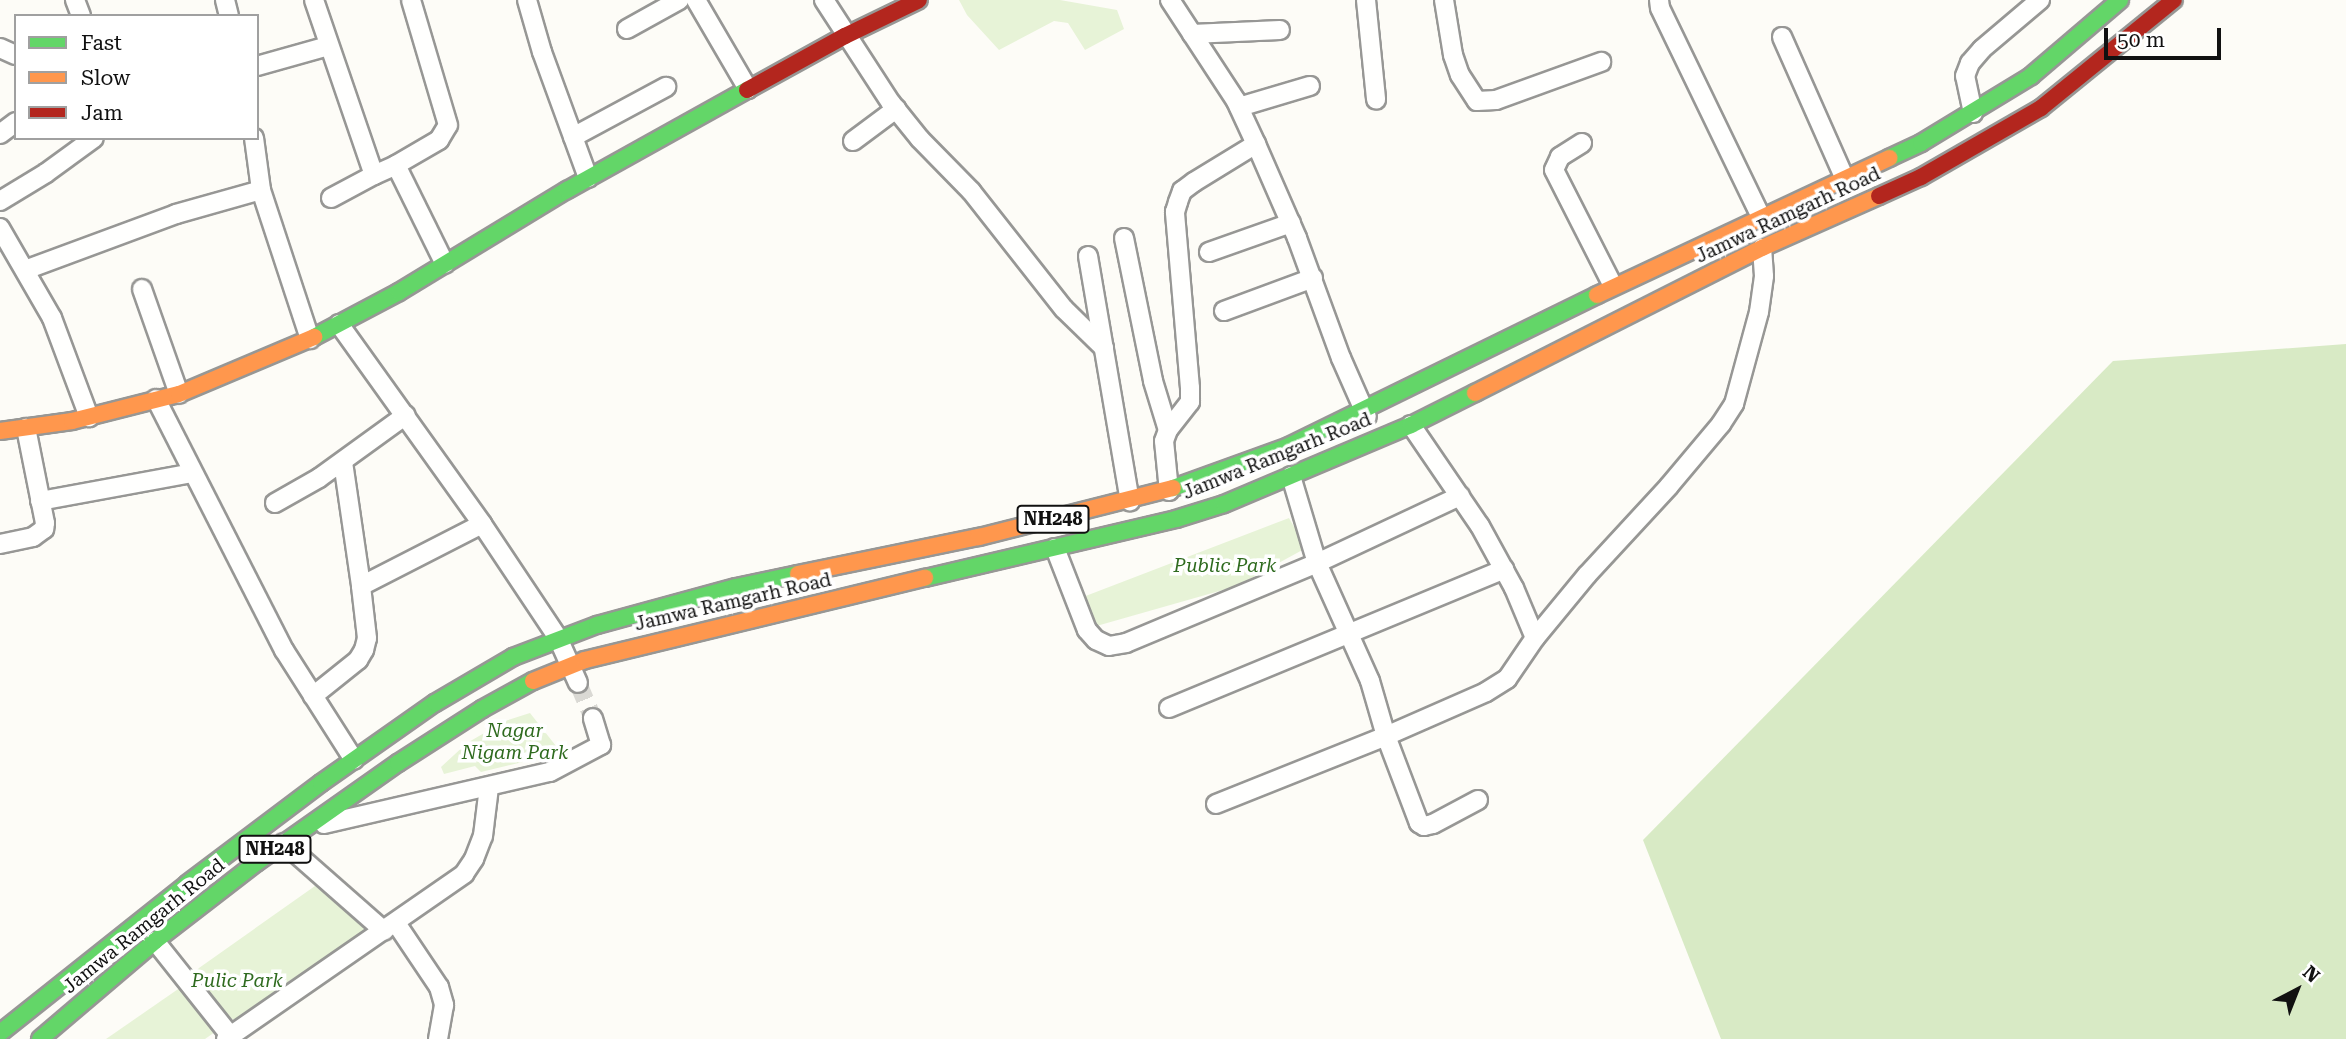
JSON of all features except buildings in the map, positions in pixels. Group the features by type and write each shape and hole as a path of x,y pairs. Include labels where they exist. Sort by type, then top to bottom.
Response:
{"main road":[{"path":"0,431 89,416 179,394 310,339 445,264 588,178 845,36 919,0"},
{"name":"Jamwa Ramgarh Road","path":"0,1033 187,884 354,761 483,674 558,638 736,587 979,537 1130,501 1169,491 1289,446 1365,411 1613,286 1922,143 2031,76 2120,0"},
{"name":"Jamwa Ramgarh Road","path":"40,1039 155,941 284,843 482,709 527,684 575,674 635,646 1176,519 1224,504 1292,476 1411,425 1762,248 1921,177 2012,126 2071,85 2174,0"}],"street":[{"path":"314,0 374,175"},
{"path":"331,198 396,165 439,139 448,125 411,0"},
{"path":"527,0 588,178"},
{"path":"627,29 679,0"},
{"path":"696,0 748,89"},
{"path":"824,0 845,36 920,139 971,191 1064,309 1104,348"},
{"path":"1170,0 1239,107 1291,223 1341,358 1376,440"},
{"path":"1366,0 1376,99"},
{"path":"1444,0 1453,55 1460,75 1477,101 1496,100 1601,62"},
{"path":"1659,0 1660,8 1761,217"},
{"path":"1973,113 1965,76 1970,63 1982,49 2040,0"},
{"path":"1192,34 1280,30"},
{"path":"1782,37 1844,179"},
{"path":"259,65 328,46"},
{"path":"1239,107 1310,86"},
{"path":"573,137 666,88"},
{"path":"853,141 896,108"},
{"path":"0,201 25,187 88,140"},
{"path":"254,140 261,190 310,339"},
{"path":"1582,143 1560,157 1554,170 1613,286"},
{"path":"1169,491 1164,440 1168,430 1190,402 1175,212 1182,191 1256,144"},
{"path":"396,165 445,264"},
{"path":"25,270 176,214 261,190"},
{"path":"1209,252 1291,223"},
{"path":"1124,238 1153,381 1168,430"},
{"path":"3,240 25,270 52,317 89,416"},
{"path":"1216,804 1386,736 1486,692 1507,679 1535,638 1587,575 1669,486 1721,424 1734,404 1759,312 1764,276 1762,248"},
{"path":"1088,257 1130,501"},
{"path":"1224,312 1313,278"},
{"path":"142,289 179,394"},
{"path":"340,324 482,524 558,638 575,674"},
{"path":"156,399 284,650 354,761"},
{"path":"275,503 343,462 406,415"},
{"path":"1411,425 1460,496 1504,569 1535,638"},
{"path":"0,544 40,533 45,523 26,428"},
{"path":"313,696 358,660 367,638 343,462"},
{"path":"40,501 192,473"},
{"path":"1292,476 1317,563 1370,681 1386,736 1419,822 1424,826 1433,824 1478,800"},
{"path":"1055,548 1080,618 1096,640 1109,646 1126,643 1317,563 1460,496"},
{"path":"361,586 482,524"},
{"path":"1169,708 1504,569"},
{"path":"304,829 550,772 601,745 593,718"},
{"path":"155,941 230,1038 464,874 474,859 483,836 489,787"},
{"path":"284,843 390,927 439,987 444,1005 438,1039"}],"green space":[{"path":"959,0 1060,0 1117,10 1124,29 1085,50 1068,23 1054,21 999,50 967,15"},
{"path":"2346,344 2346,1039 1721,1039 1643,840 2113,361"},
{"name":"Public Park","path":"1289,518 1306,548 1237,586 1093,627 1083,597"},
{"name":"Nagar Nigam Park","path":"530,713 556,746 523,762 481,772 475,766 444,774 441,767 467,743 505,721"},
{"name":"Pulic Park","path":"315,886 373,929 289,981 240,1022 223,1015 190,978 199,968"},
{"path":"184,985 215,1032 205,1039 106,1039"}],"tunnel":[{"path":"578,683 593,718"}],"traffic: fast":[{"path":"1889,158 1921,143 2031,76 2120,0"},
{"path":"314,337 399,292 567,190 747,90"},
{"path":"1173,488 1289,446 1597,295"},
{"path":"925,578 1176,519 1224,504 1411,425 1475,393"},
{"path":"0,1033 187,884 321,783 435,703 513,657 597,625 736,587 798,574"},
{"path":"40,1039 155,941 256,863 398,763 482,709 533,681"}],"traffic: slow":[{"path":"1597,295 1889,158"},
{"path":"1475,393 1762,248 1879,196"},
{"path":"0,431 72,421 179,394 314,337"},
{"path":"798,574 979,537 1173,488"},
{"path":"533,681 585,660 925,578"}],"traffic: jam":[{"path":"747,90 845,36 919,0"},
{"path":"1879,196 1921,177 2041,108 2174,0"}]}
